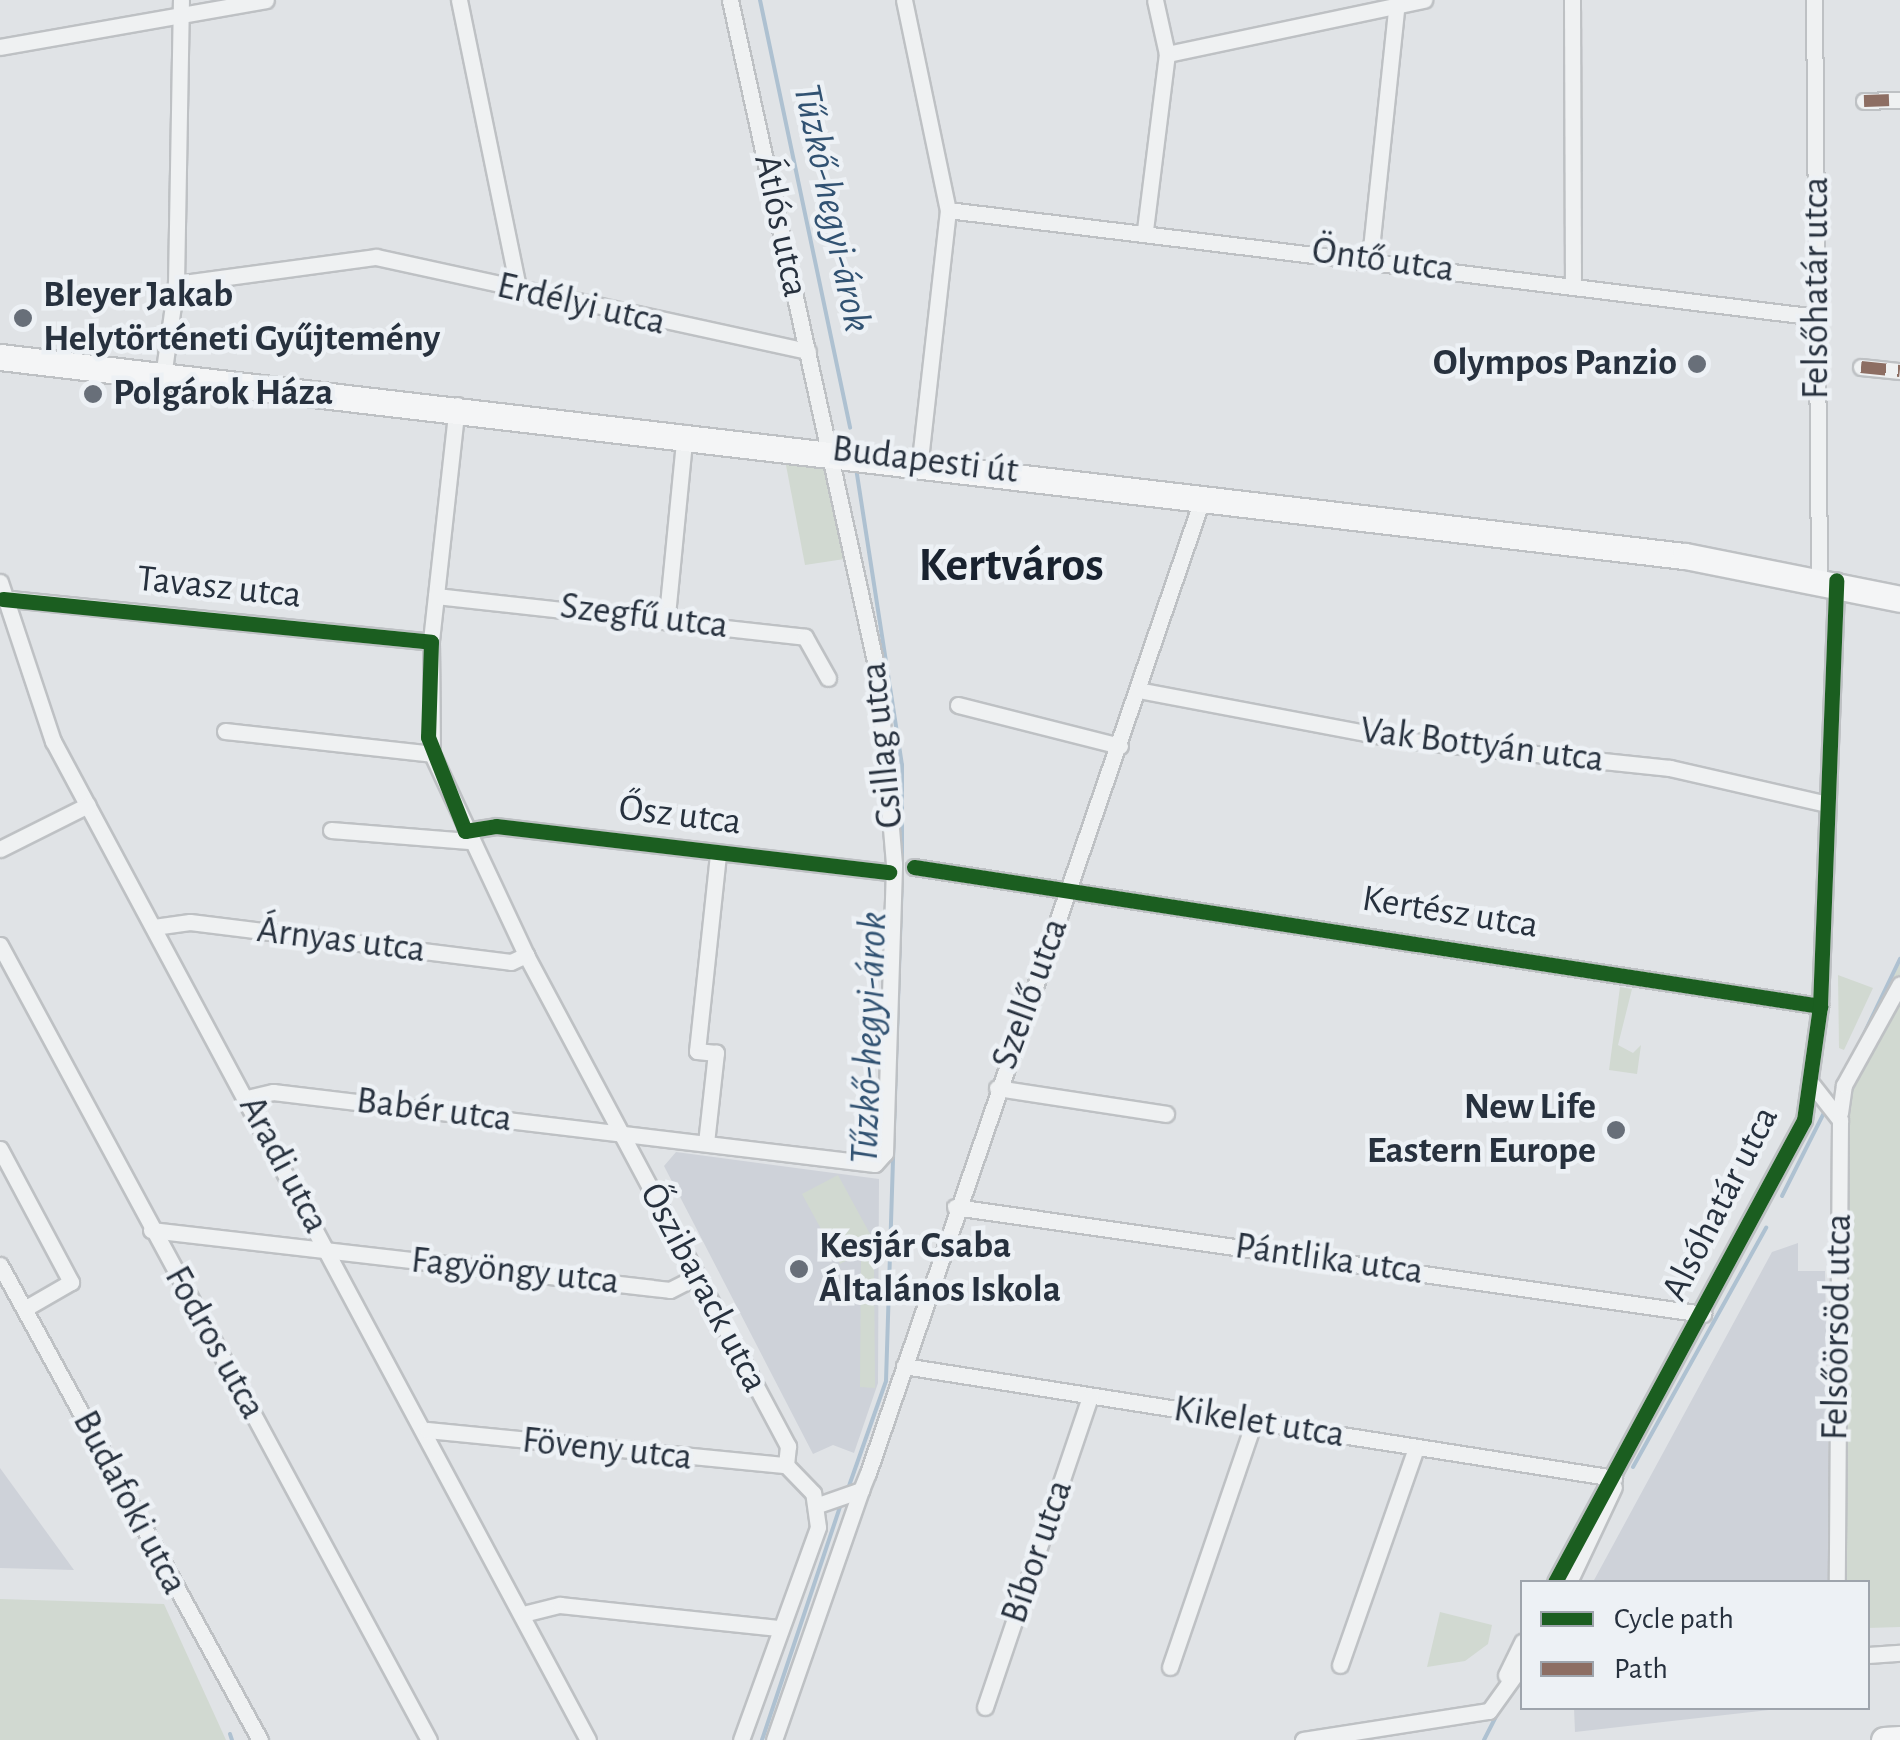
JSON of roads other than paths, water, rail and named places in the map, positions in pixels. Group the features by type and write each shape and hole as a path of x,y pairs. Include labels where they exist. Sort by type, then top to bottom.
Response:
{"main road":[{"name":"Budapesti út","path":"1,357 164,370 920,460 1834,580 1900,599"},
{"path":"1884,1740 1900,1739"}],"street":[{"path":"164,370 176,284 185,17 181,0"},
{"path":"0,46 266,0"},
{"path":"459,0 520,292"},
{"name":"Átlós utca","path":"730,0 833,450"},
{"path":"904,0 948,210 920,460"},
{"path":"1145,230 1167,54 1155,0"},
{"path":"1167,54 1397,2 1424,0"},
{"path":"1572,0 1573,287"},
{"name":"Felsőhatár utca","path":"1814,0 1817,317 1834,580"},
{"path":"1370,258 1397,2"},
{"path":"1864,100 1900,100"},
{"name":"Öntő utca","path":"948,210 1145,230 1817,317"},
{"name":"Erdélyi utca","path":"176,284 376,258 808,351"},
{"path":"0,373 1,357"},
{"path":"1861,368 1900,370"},
{"name":"Őszibarack utca","path":"457,405 432,642 432,754 467,836 526,955 788,1446 786,1465 818,1505"},
{"path":"667,615 685,433"},
{"name":"Csillag utca","path":"833,450 878,675 891,868 881,1161"},
{"name":"Szellő utca","path":"774,1740 1203,497"},
{"name":"Alsóhatár utca","path":"1556,1580 1787,1156 1811,1083 1820,1006 1834,580"},
{"name":"Tavasz utca","path":"1,593 432,642"},
{"name":"Aradi utca","path":"1,593 30,690 88,805 527,1613 588,1740"},
{"name":"Szegfű utca","path":"436,596 667,615 805,637 828,678"},
{"name":"Vak Bottyán utca","path":"1138,690 1403,740 1670,768 1826,804"},
{"path":"958,705 1120,746"},
{"path":"225,731 432,754"},
{"path":"0,848 88,805"},
{"name":"Ősz utca","path":"467,836 496,826 718,855 891,868"},
{"path":"331,830 467,836"},
{"path":"706,1142 716,1054 697,1051 718,855"},
{"name":"Kertész utca","path":"914,867 1070,887 1820,1006"},
{"name":"Árnyas utca","path":"154,927 190,922 512,962 526,955"},
{"name":"Fodros utca","path":"0,944 151,1230 430,1740"},
{"name":"Alsóhatár utca","path":"1834,1104 1897,985"},
{"path":"1811,1083 1834,1104"},
{"path":"997,1088 1166,1114"},
{"name":"Babér utca","path":"247,1098 272,1092 881,1161"},
{"name":"Felsőörsöd utca","path":"1834,1104 1837,1580"},
{"path":"0,1149 71,1282 24,1309"},
{"name":"Pántlika utca","path":"955,1207 1703,1314"},
{"name":"Fagyöngy utca","path":"151,1230 670,1290 697,1276"},
{"name":"Budafoki utca","path":"0,1265 260,1740"},
{"name":"Kikelet utca","path":"904,1366 1614,1478"},
{"name":"Bíbor utca","path":"986,1707 1090,1396"},
{"path":"1170,1668 1254,1422"},
{"name":"Föveny utca","path":"427,1430 786,1465"},
{"path":"1340,1665 1416,1448"},
{"name":"Alsóhatár utca","path":"1570,1580 1609,1510 1614,1478"},
{"path":"527,1613 560,1605 778,1628 790,1623 818,1505 861,1490"},
{"path":"741,1740 778,1628"},
{"path":"1474,1714 1520,1645"},
{"path":"1870,1655 1900,1653"},
{"path":"1303,1740 1474,1714 1501,1700 1520,1668"}],"waterway":[{"name":"Tűzkő-hegyi-árok","path":"760,0 850,428"},
{"name":"Tűzkő-hegyi-árok","path":"849,1486 886,1381 902,876 902,765 856,469"},
{"path":"1861,1040 1900,959"},
{"path":"1782,1196 1825,1111"},
{"path":"1633,1467 1766,1228"},
{"name":"Tűzkő-hegyi-árok","path":"762,1740 840,1507"},
{"path":"1484,1740 1495,1718"},
{"path":"230,1734 232,1740"}],"place":[{"name":"Bleyer Jakab Helytörténeti Gyűjtemény","path":"23,318"},
{"name":"Olympos Panzio","path":"1697,364"},
{"name":"Polgárok Háza","path":"93,394"},
{"name":"New Life Eastern Europe","path":"1616,1130"},
{"name":"Kesjár Csaba Általános Iskola","path":"799,1269"}],"district":[{"name":"Kertváros","path":"1011,567"}]}
